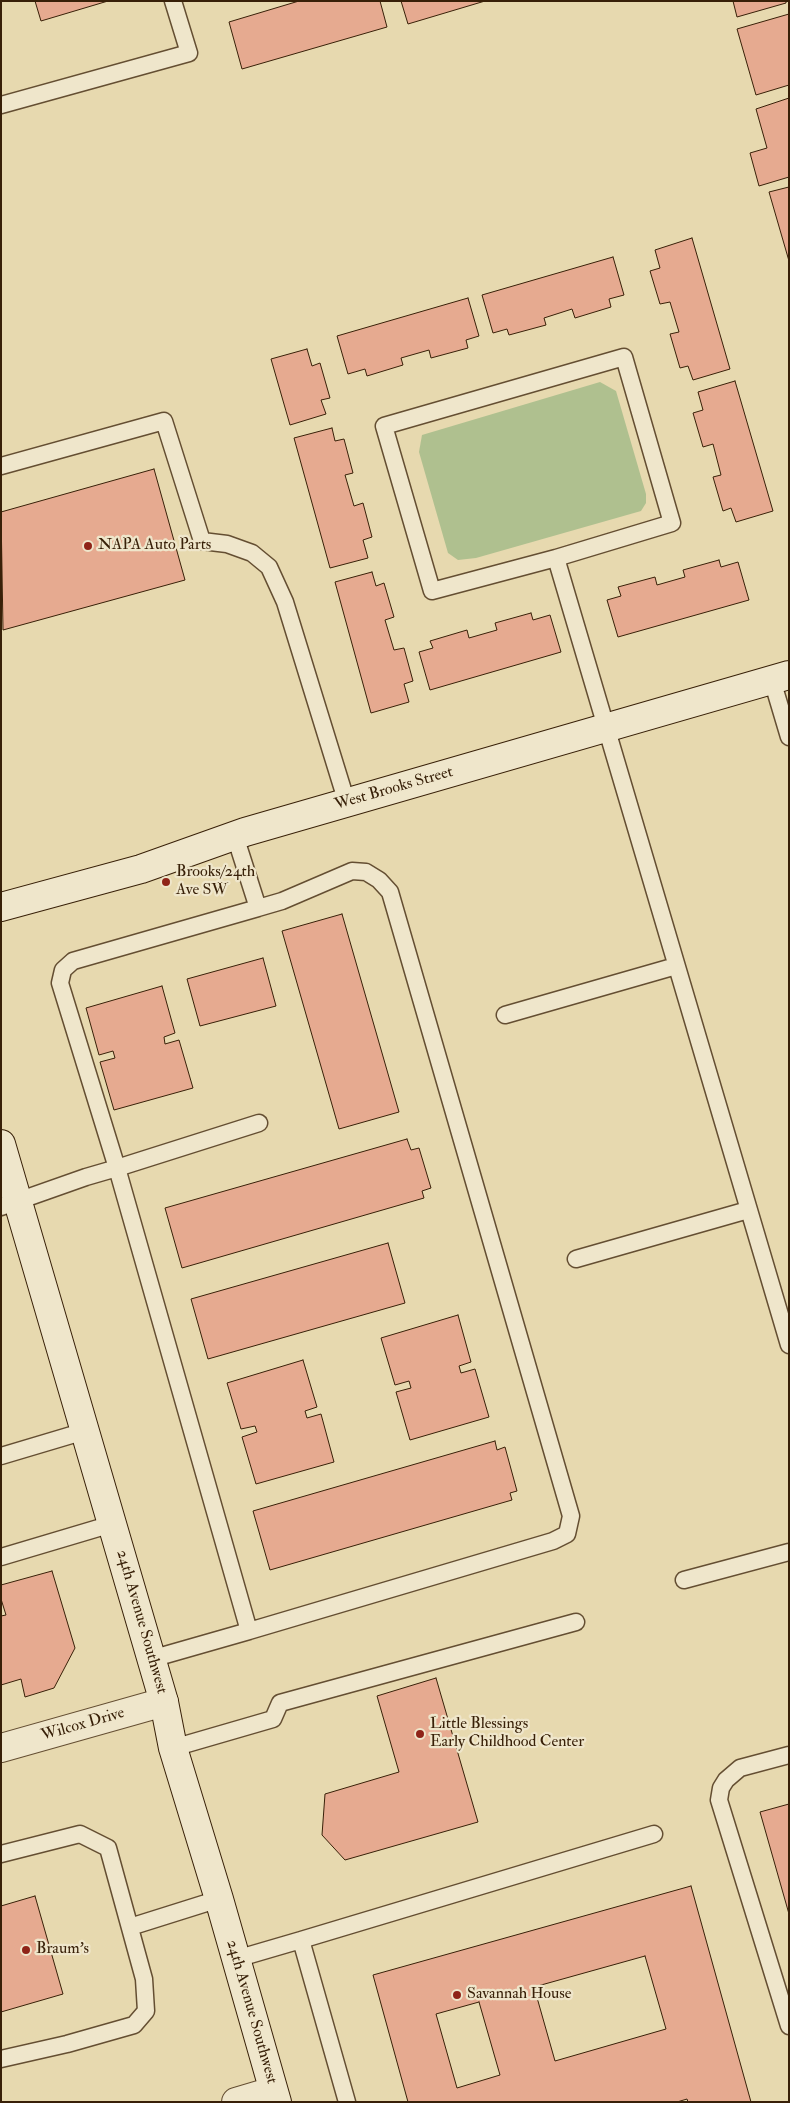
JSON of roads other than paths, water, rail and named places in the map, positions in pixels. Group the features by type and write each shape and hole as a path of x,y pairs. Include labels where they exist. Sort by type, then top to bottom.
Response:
{"street":[{"name":"West Brooks Street","path":"1,908 141,869 235,836 346,803 780,677"},
{"name":"24th Avenue Southwest","path":"1,1144 10,1204 84,1431 112,1524 164,1702 173,1748 219,1899 275,2096"},
{"name":"Wilcox Drive","path":"1,1748 164,1702"},
{"path":"236,2102 275,2096"}],"lane":[{"path":"1,105 188,53 174,1"},
{"path":"624,358 672,523 556,558 432,591 384,426 624,358"},
{"path":"1,466 164,421 202,541 227,544 252,553 269,567 285,602 346,803"},
{"path":"556,558 789,1345"},
{"path":"780,677 789,737"},
{"path":"235,836 258,908"},
{"path":"151,1659 249,1631 553,1542 567,1534 571,1516 390,892 380,880 366,872 352,871 282,901 73,961 63,970 60,983 116,1168 249,1631"},
{"path":"505,1014 676,966"},
{"path":"10,1204 86,1176 259,1123"},
{"path":"576,1259 748,1210"},
{"path":"1,1456 84,1431"},
{"path":"1,1557 112,1524"},
{"path":"684,1580 789,1552"},
{"path":"173,1748 273,1719 280,1703 576,1622"},
{"path":"788,2018 719,1800 721,1788 726,1780 740,1768 789,1756"},
{"path":"1,1854 80,1834 108,1848 144,1979 146,2011 134,2025 67,2044 1,2059"},
{"path":"236,1959 654,1834"},
{"path":"130,1927 219,1899"},
{"path":"301,1940 347,2102"}],"place":[{"name":"NAPA Auto Parts","path":"88,546"},
{"name":"Brooks/24th Ave SW","path":"166,882"},
{"name":"Little Blessings Early Childhood Center","path":"420,1734"},
{"name":"Braum's","path":"26,1950"},
{"name":"Savannah House","path":"457,1995"}]}
